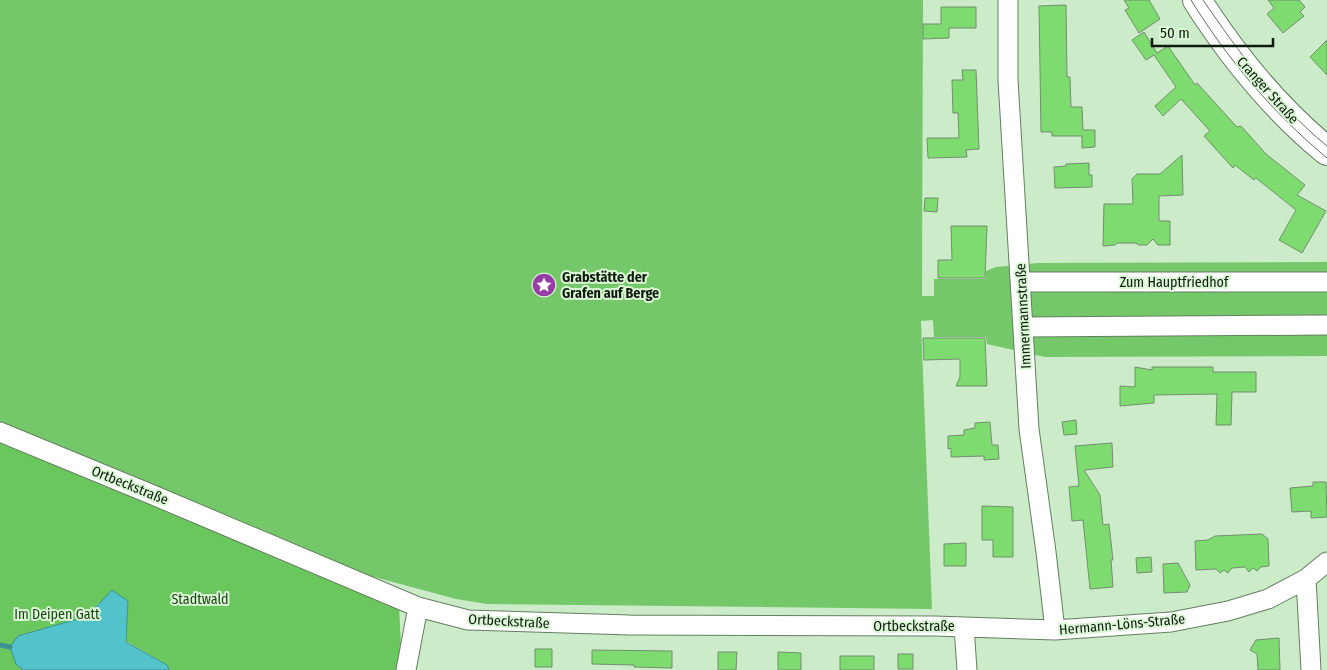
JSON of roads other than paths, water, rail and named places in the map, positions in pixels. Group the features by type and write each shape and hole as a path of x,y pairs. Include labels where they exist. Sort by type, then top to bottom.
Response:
{"main road":[{"name":"Cranger Straße","path":"1197,0 1212,24 1276,103 1327,151"}],"street":[{"name":"Immermannstraße","path":"1008,0 1008,80 1029,429 1055,630"},
{"name":"Zum Hauptfriedhof","path":"1021,282 1327,282"},
{"path":"1023,327 1327,325"},
{"name":"Ortbeckstraße","path":"0,432 418,607 468,620 546,623 964,627"},
{"name":"Hermann-Löns-Straße","path":"964,627 1055,630 1171,622 1228,611 1268,599 1306,579 1327,562"},
{"path":"1306,579 1311,670"},
{"path":"406,670 418,607"},
{"path":"964,627 966,670"}],"water":[{"path":"112,590 128,601 126,642 167,665 169,670 23,670 16,664 10,647 18,636 88,616"}],"waterway":[{"path":"0,645 10,647"}],"tram line":[{"path":"1191,0 1220,44 1253,85 1288,123 1327,158"},
{"path":"1203,0 1245,58 1275,95 1327,146"}],"place":[{"name":"Grabstätte der Grafen auf Berge","path":"544,285"}],"park label":[{"name":"Stadtwald","path":"200,599"},
{"name":"Im Deipen Gatt","path":"57,614"}]}
